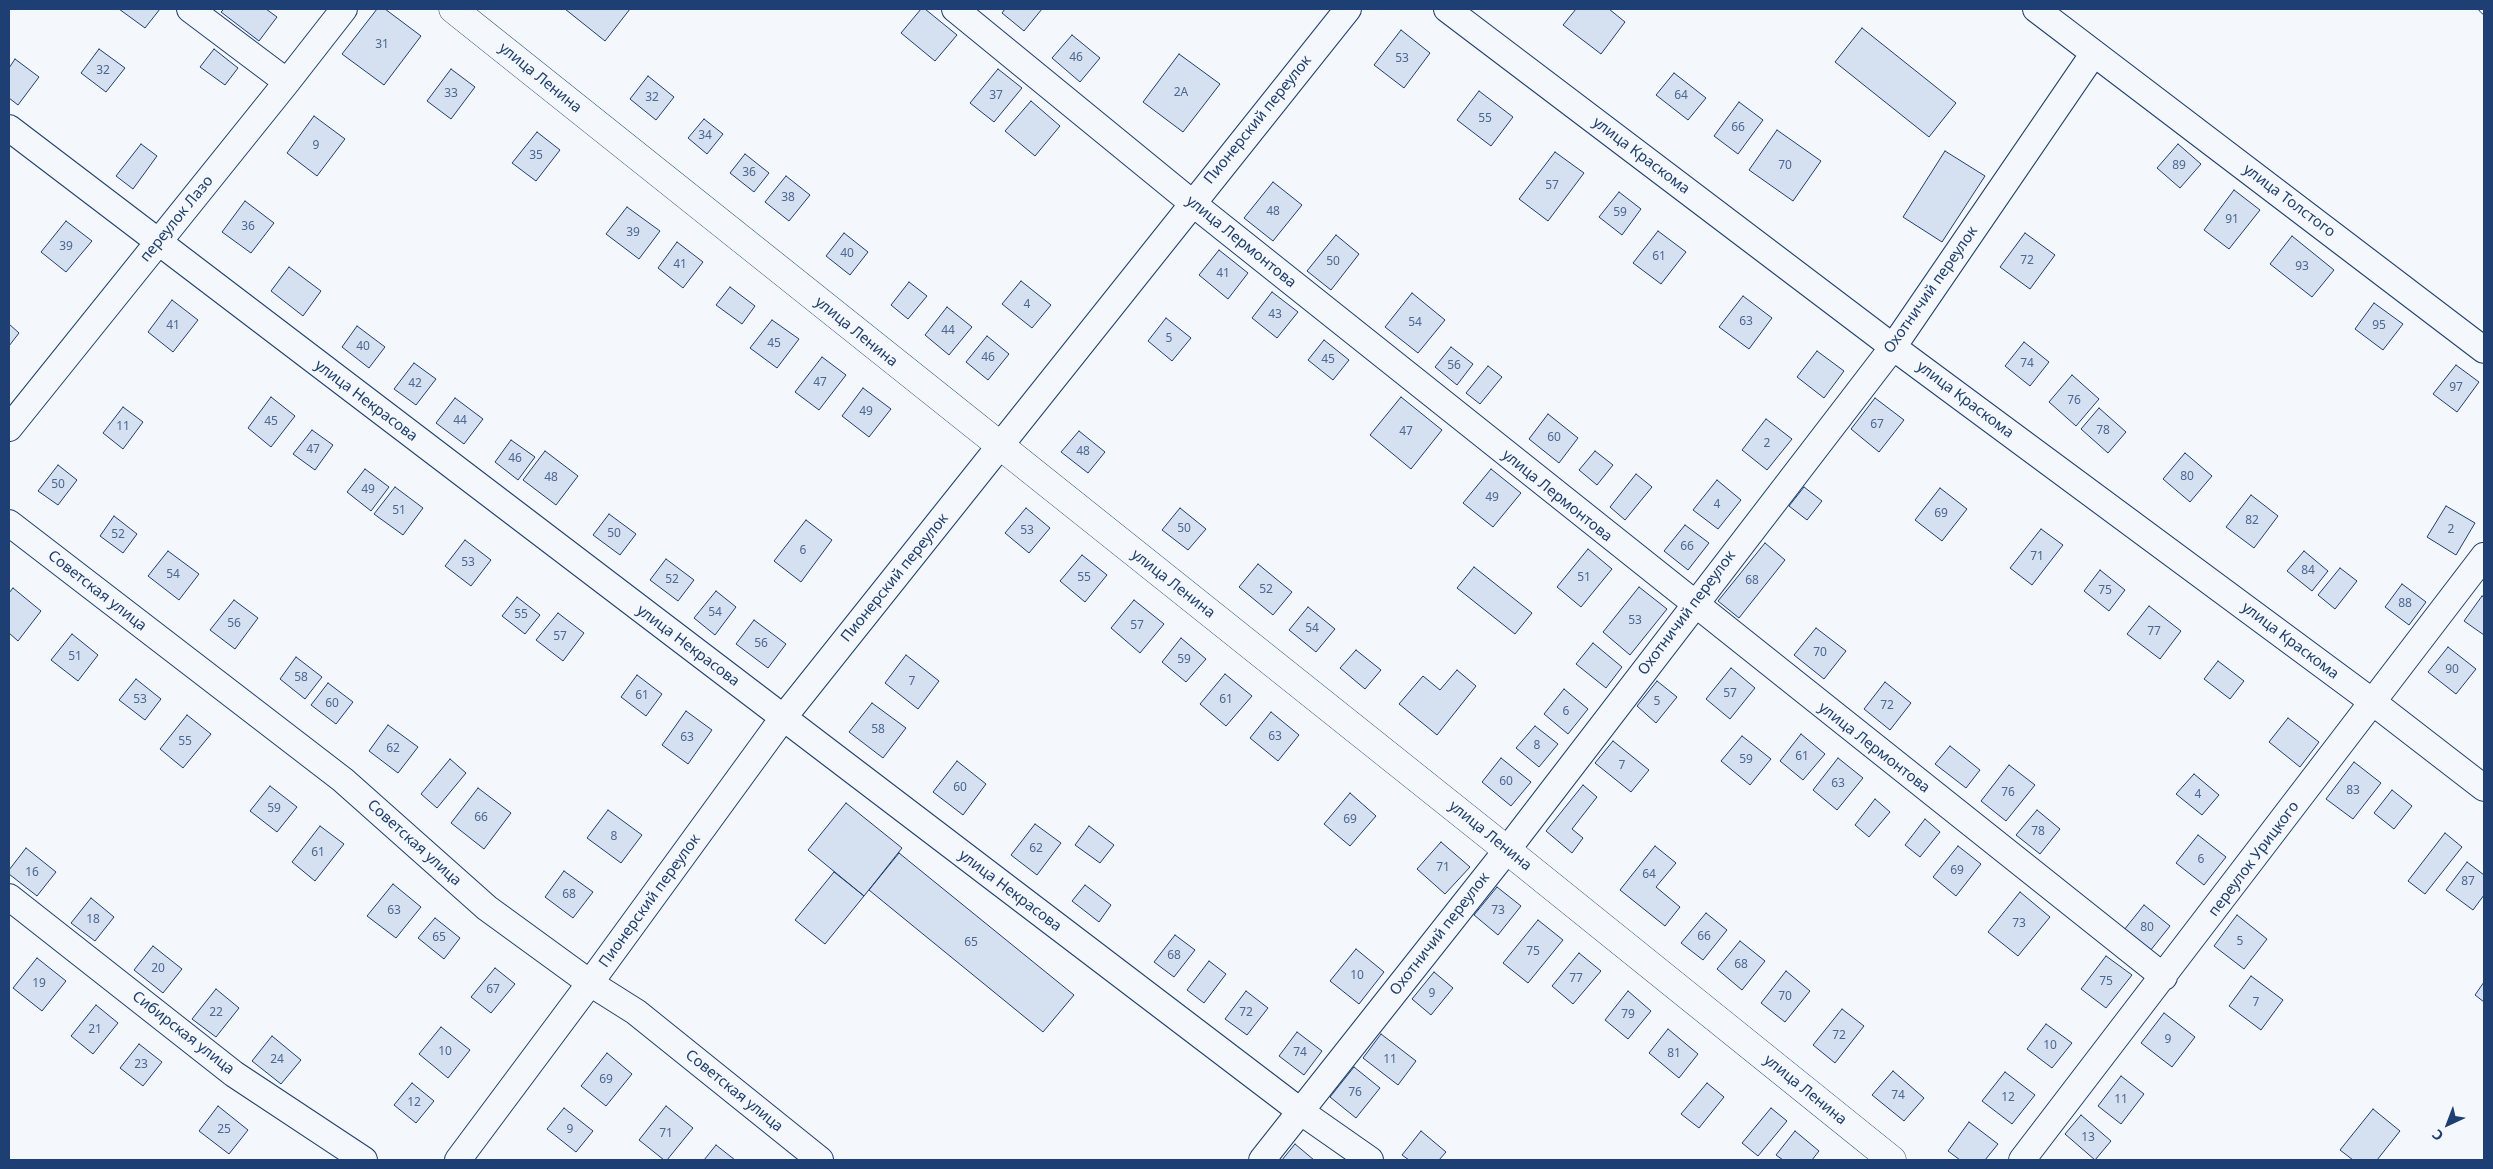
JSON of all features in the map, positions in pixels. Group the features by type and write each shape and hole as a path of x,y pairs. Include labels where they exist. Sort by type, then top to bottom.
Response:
{"main road":[{"name":"улица Ленина","path":"453,9 1507,850 1892,1160"}],"street":[{"path":"190,9 288,82"},
{"name":"переулок Лазо","path":"9,428 157,242 288,82 344,9"},
{"name":"улица Лермонтова","path":"955,9 1191,202 1693,604 2164,977"},
{"name":"Пионерский переулок","path":"458,1160 590,983 782,718 1000,447 1191,202 1348,9"},
{"name":"улица Краскома","path":"1447,9 1893,347 2374,703 2484,788"},
{"name":"улица Толстого","path":"2036,9 2484,350"},
{"name":"Охотничий переулок","path":"1262,1160 1507,850 1693,604 1893,347 2094,53"},
{"name":"улица Некрасова","path":"9,128 1300,1111 1370,1160"},
{"name":"Советская улица","path":"9,523 343,780 487,908 590,983 636,1012 820,1160"},
{"name":"переулок Урицкого","path":"2022,1160 2374,703 2484,556"},
{"name":"Сибирская улица","path":"9,897 234,1074 364,1160"}],"building":[{"path":"119,9 160,9 145,28"},
{"path":"224,9 266,9 277,17 259,41 221,12"},
{"path":"377,9 385,9 421,36 384,85 342,54"},
{"path":"565,9 630,9 605,41"},
{"path":"921,9 925,9 957,35 935,61 901,33"},
{"path":"1005,9 1042,9 1024,31 1002,13"},
{"path":"1576,9 1609,9 1625,22 1601,54 1563,25"},
{"path":"1862,28 1956,103 1929,137 1835,62"},
{"path":"1401,30 1430,53 1404,88 1374,65"},
{"path":"1072,35 1100,58 1080,82 1052,58"},
{"path":"99,49 125,68 106,92 81,73"},
{"path":"214,49 238,68 225,85 200,67"},
{"path":"1179,54 1220,84 1183,132 1143,102"},
{"path":"15,59 39,77 18,105 9,98 9,68"},
{"path":"451,69 475,87 451,119 427,101"},
{"path":"998,69 1022,88 994,122 970,103"},
{"path":"1674,73 1706,98 1688,120 1656,95"},
{"path":"648,76 674,97 656,120 630,99"},
{"path":"1479,91 1513,117 1491,146 1457,120"},
{"path":"1031,101 1060,126 1035,156 1005,131"},
{"path":"1739,102 1763,120 1738,154 1714,136"},
{"path":"314,116 345,139 317,176 287,153"},
{"path":"704,119 723,134 707,154 688,138"},
{"path":"1777,130 1821,161 1793,201 1749,170"},
{"path":"537,132 560,150 536,181 512,163"},
{"path":"141,144 157,156 133,189 116,176"},
{"path":"2178,144 2201,164 2180,188 2157,168"},
{"path":"1945,151 1985,176 1942,242 1903,217"},
{"path":"1555,152 1584,173 1548,221 1519,199"},
{"path":"745,154 769,173 754,192 730,173"},
{"path":"786,176 810,195 789,221 765,202"},
{"path":"1273,182 1302,205 1273,241 1244,218"},
{"path":"2234,190 2260,210 2229,249 2204,230"},
{"path":"1619,192 1641,209 1622,235 1599,217"},
{"path":"245,201 274,223 251,253 222,232"},
{"path":"627,207 660,231 639,259 606,234"},
{"path":"66,221 92,241 66,272 41,252"},
{"path":"1658,231 1686,252 1661,284 1633,263"},
{"path":"844,233 868,252 850,275 826,256"},
{"path":"2025,233 2055,255 2030,289 2000,267"},
{"path":"1336,235 1359,254 1331,290 1307,271"},
{"path":"2292,236 2334,270 2312,297 2270,264"},
{"path":"677,242 703,262 683,288 658,268"},
{"path":"1219,250 1248,273 1228,299 1199,275"},
{"path":"289,267 321,291 303,316 271,291"},
{"path":"1021,281 1051,305 1032,328 1002,304"},
{"path":"909,282 927,296 908,319 891,305"},
{"path":"730,287 755,306 742,324 716,305"},
{"path":"1272,292 1298,312 1277,338 1252,318"},
{"path":"1412,293 1445,320 1418,353 1385,327"},
{"path":"1743,296 1772,318 1749,349 1719,327"},
{"path":"172,300 198,320 173,352 148,332"},
{"path":"2374,303 2403,324 2383,350 2355,329"},
{"path":"947,307 972,327 949,355 925,335"},
{"path":"1166,318 1191,338 1172,361 1148,341"},
{"path":"772,320 799,339 777,368 750,348"},
{"path":"9,324 19,333 9,346"},
{"path":"357,326 385,347 369,368 342,347"},
{"path":"987,336 1009,354 988,380 966,362"},
{"path":"1324,340 1349,360 1333,380 1308,360"},
{"path":"2024,342 2049,362 2030,386 2005,366"},
{"path":"1451,347 1473,364 1457,385 1435,367"},
{"path":"1817,351 1844,371 1824,398 1797,377"},
{"path":"822,357 846,375 819,410 795,392"},
{"path":"414,363 436,379 416,405 394,389"},
{"path":"2456,365 2479,382 2457,412 2433,394"},
{"path":"1488,366 1502,377 1480,404 1466,393"},
{"path":"2072,375 2099,399 2076,426 2049,402"},
{"path":"863,388 891,409 869,437 842,416"},
{"path":"271,397 295,416 271,447 248,428"},
{"path":"1401,397 1442,430 1411,469 1370,435"},
{"path":"455,398 483,419 464,444 436,423"},
{"path":"1875,398 1904,420 1879,452 1851,429"},
{"path":"123,407 143,422 123,449 103,433"},
{"path":"2099,408 2126,432 2108,453 2081,429"},
{"path":"1548,414 1578,438 1559,463 1529,439"},
{"path":"1766,419 1792,439 1767,470 1742,450"},
{"path":"312,430 333,445 315,470 293,454"},
{"path":"1079,431 1105,452 1088,473 1061,452"},
{"path":"511,440 535,457 518,480 495,462"},
{"path":"545,451 578,476 556,505 523,480"},
{"path":"1595,451 1613,465 1597,485 1579,470"},
{"path":"2185,453 2212,476 2190,502 2163,479"},
{"path":"58,465 77,480 58,505 38,491"},
{"path":"365,469 389,487 371,511 347,492"},
{"path":"1491,469 1521,493 1493,527 1463,503"},
{"path":"1636,474 1652,487 1625,520 1610,507"},
{"path":"1717,480 1741,500 1718,529 1693,510"},
{"path":"395,487 423,508 403,535 374,514"},
{"path":"1804,487 1822,501 1807,520 1789,506"},
{"path":"1940,488 1967,509 1942,541 1915,520"},
{"path":"2251,495 2278,516 2254,548 2226,527"},
{"path":"2446,506 2475,523 2456,555 2427,537"},
{"path":"1026,508 1050,528 1029,553 1005,533"},
{"path":"1180,508 1206,529 1188,550 1162,530"},
{"path":"609,514 636,534 620,555 593,535"},
{"path":"114,516 137,534 123,553 100,536"},
{"path":"806,520 832,540 801,582 774,561"},
{"path":"1685,525 1709,543 1688,570 1664,551"},
{"path":"2041,529 2063,545 2032,585 2010,568"},
{"path":"465,540 491,560 471,586 445,566"},
{"path":"1765,543 1785,560 1739,618 1718,601"},
{"path":"1588,549 1612,569 1581,607 1557,587"},
{"path":"168,551 199,574 179,600 148,576"},
{"path":"2304,551 2328,571 2312,591 2287,571"},
{"path":"1082,555 1107,575 1085,602 1060,581"},
{"path":"666,559 694,580 678,601 650,580"},
{"path":"1258,564 1292,592 1273,615 1239,587"},
{"path":"1474,567 1532,613 1515,634 1457,588"},
{"path":"2340,568 2357,581 2335,609 2318,595"},
{"path":"2100,570 2125,590 2109,611 2084,591"},
{"path":"2402,584 2426,602 2409,625 2385,607"},
{"path":"1639,587 1667,609 1630,655 1603,632"},
{"path":"13,588 41,611 18,641 9,633 9,593"},
{"path":"716,591 736,607 715,635 694,618"},
{"path":"2482,596 2484,597 2484,635 2464,621"},
{"path":"517,597 540,615 525,634 502,616"},
{"path":"234,600 258,618 235,649 210,630"},
{"path":"1134,600 1164,624 1140,653 1111,628"},
{"path":"2149,606 2181,631 2160,659 2127,634"},
{"path":"1308,607 1335,629 1316,652 1289,630"},
{"path":"558,613 584,633 563,661 536,640"},
{"path":"754,620 786,644 768,668 736,644"},
{"path":"1816,628 1846,651 1824,679 1794,655"},
{"path":"72,634 98,655 78,681 51,660"},
{"path":"1181,638 1206,659 1186,682 1162,662"},
{"path":"1593,643 1622,667 1606,688 1576,664"},
{"path":"2448,647 2476,669 2456,694 2428,672"},
{"path":"1356,650 1381,670 1365,689 1340,668"},
{"path":"906,655 939,681 918,709 885,683"},
{"path":"296,657 322,677 305,699 280,679"},
{"path":"2218,661 2244,681 2230,699 2204,679"},
{"path":"1731,668 1755,688 1730,719 1706,699"},
{"path":"1457,670 1476,686 1437,735 1399,704 1423,676 1440,690"},
{"path":"1225,674 1252,696 1226,726 1200,704"},
{"path":"637,675 662,694 646,716 621,697"},
{"path":"136,679 161,699 145,720 119,700"},
{"path":"1657,681 1677,697 1656,723 1637,706"},
{"path":"1885,682 1911,703 1890,730 1864,709"},
{"path":"328,683 353,702 336,724 311,705"},
{"path":"1564,689 1588,709 1568,734 1544,714"},
{"path":"872,703 906,728 883,758 849,732"},
{"path":"686,711 712,730 688,764 662,745"},
{"path":"1271,712 1299,735 1278,761 1250,738"},
{"path":"187,715 211,734 183,768 160,749"},
{"path":"2288,718 2319,742 2300,767 2269,742"},
{"path":"388,725 418,747 398,773 369,751"},
{"path":"1535,726 1558,744 1539,767 1516,748"},
{"path":"1801,734 1825,754 1803,780 1780,761"},
{"path":"1742,736 1771,759 1750,785 1721,761"},
{"path":"1613,741 1649,770 1631,792 1595,763"},
{"path":"1950,746 1980,770 1966,788 1935,764"},
{"path":"1501,758 1531,782 1511,806 1482,782"},
{"path":"1838,758 1863,778 1837,810 1813,790"},
{"path":"450,759 466,773 437,808 421,794"},
{"path":"957,761 986,784 963,815 933,792"},
{"path":"2354,762 2381,783 2353,819 2326,799"},
{"path":"2009,765 2035,785 2006,821 1981,801"},
{"path":"2194,774 2219,795 2202,815 2176,794"},
{"path":"1583,785 1597,797 1572,829 1583,838 1572,853 1546,831"},
{"path":"270,786 297,807 277,832 250,811"},
{"path":"478,788 511,813 484,849 451,823"},
{"path":"2392,790 2412,806 2394,829 2374,813"},
{"path":"1350,793 1376,816 1350,846 1324,824"},
{"path":"1875,799 1890,812 1869,837 1855,825"},
{"path":"846,803 902,848 864,896 808,850"},
{"path":"608,810 642,835 621,863 587,838"},
{"path":"2037,810 2060,829 2040,854 2016,835"},
{"path":"1925,819 1940,832 1920,857 1905,845"},
{"path":"1035,824 1061,843 1037,875 1011,855"},
{"path":"320,826 344,844 315,881 292,862"},
{"path":"1089,826 1114,845 1100,863 1075,845"},
{"path":"2445,833 2462,847 2425,894 2408,881"},
{"path":"2198,835 2226,857 2204,885 2176,863"},
{"path":"1441,842 1470,867 1445,894 1417,869"},
{"path":"1655,846 1676,863 1656,887 1680,907 1665,926 1620,890"},
{"path":"1958,846 1981,864 1956,896 1933,877"},
{"path":"26,848 56,872 37,896 9,874 9,870"},
{"path":"899,853 1074,995 1043,1032 869,890"},
{"path":"2467,862 2484,875 2484,895 2473,910 2446,890"},
{"path":"564,871 593,892 573,918 545,897"},
{"path":"834,872 864,896 825,944 795,920"},
{"path":"393,884 421,907 396,938 367,916"},
{"path":"1085,885 1111,905 1099,922 1072,901"},
{"path":"1497,887 1521,906 1498,935 1474,915"},
{"path":"2020,892 2050,917 2018,956 1988,932"},
{"path":"91,898 114,917 95,941 71,923"},
{"path":"2144,905 2170,926 2150,951 2124,930"},
{"path":"1706,913 1727,930 1703,960 1681,943"},
{"path":"2237,915 2267,939 2244,969 2214,946"},
{"path":"435,918 460,938 444,959 418,938"},
{"path":"1538,920 1563,940 1528,983 1503,963"},
{"path":"1175,935 1195,950 1174,977 1154,962"},
{"path":"1740,941 1765,961 1742,990 1717,969"},
{"path":"153,946 182,969 163,993 134,970"},
{"path":"1356,949 1384,972 1359,1004 1330,981"},
{"path":"1579,953 1601,971 1573,1004 1552,986"},
{"path":"2106,956 2132,975 2106,1008 2081,989"},
{"path":"37,958 66,981 42,1011 13,988"},
{"path":"1209,961 1226,974 1204,1003 1187,990"},
{"path":"495,968 515,984 491,1013 471,997"},
{"path":"1786,971 1810,991 1785,1022 1761,1003"},
{"path":"1434,972 1453,988 1431,1015 1412,999"},
{"path":"2251,976 2283,1000 2261,1030 2229,1006"},
{"path":"2484,982 2484,1002 2475,995"},
{"path":"216,989 239,1008 216,1037 192,1019"},
{"path":"1246,991 1268,1008 1247,1035 1225,1019"},
{"path":"1628,991 1651,1011 1628,1039 1605,1020"},
{"path":"96,1005 118,1023 93,1054 71,1036"},
{"path":"1842,1009 1864,1026 1835,1063 1813,1045"},
{"path":"2164,1013 2195,1037 2172,1067 2141,1043"},
{"path":"2046,1024 2072,1043 2052,1068 2027,1049"},
{"path":"441,1027 470,1050 448,1078 419,1054"},
{"path":"1668,1029 1698,1054 1679,1078 1649,1053"},
{"path":"1297,1032 1322,1051 1304,1075 1279,1056"},
{"path":"1381,1034 1416,1061 1398,1085 1363,1058"},
{"path":"272,1036 301,1060 281,1084 252,1061"},
{"path":"139,1044 162,1062 143,1086 120,1068"},
{"path":"607,1053 632,1074 606,1106 581,1086"},
{"path":"1354,1067 1380,1088 1356,1118 1330,1097"},
{"path":"1893,1071 1924,1098 1904,1121 1872,1095"},
{"path":"2005,1072 2035,1095 2012,1124 1982,1101"},
{"path":"2121,1076 2144,1094 2121,1124 2098,1106"},
{"path":"412,1083 434,1101 416,1123 394,1105"},
{"path":"1707,1083 1724,1097 1699,1128 1681,1114"},
{"path":"218,1106 248,1130 229,1154 199,1131"},
{"path":"666,1106 693,1128 667,1160 664,1160 639,1140"},
{"path":"564,1108 593,1131 576,1152 547,1129"},
{"path":"1771,1108 1787,1121 1758,1156 1742,1143"},
{"path":"2373,1109 2400,1131 2377,1160 2353,1160 2340,1150"},
{"path":"2081,1115 2111,1141 2095,1160 2065,1134"},
{"path":"1969,1122 1998,1144 1985,1160 1960,1160 1948,1151"},
{"path":"1421,1131 1446,1152 1439,1160 1409,1160 1402,1155"},
{"path":"1795,1131 1819,1151 1812,1160 1783,1160 1776,1155"},
{"path":"1295,1144 1314,1160 1282,1160"},
{"path":"716,1145 735,1160 704,1160"}],"railway":[{"path":"2481,9 2484,12"}]}
